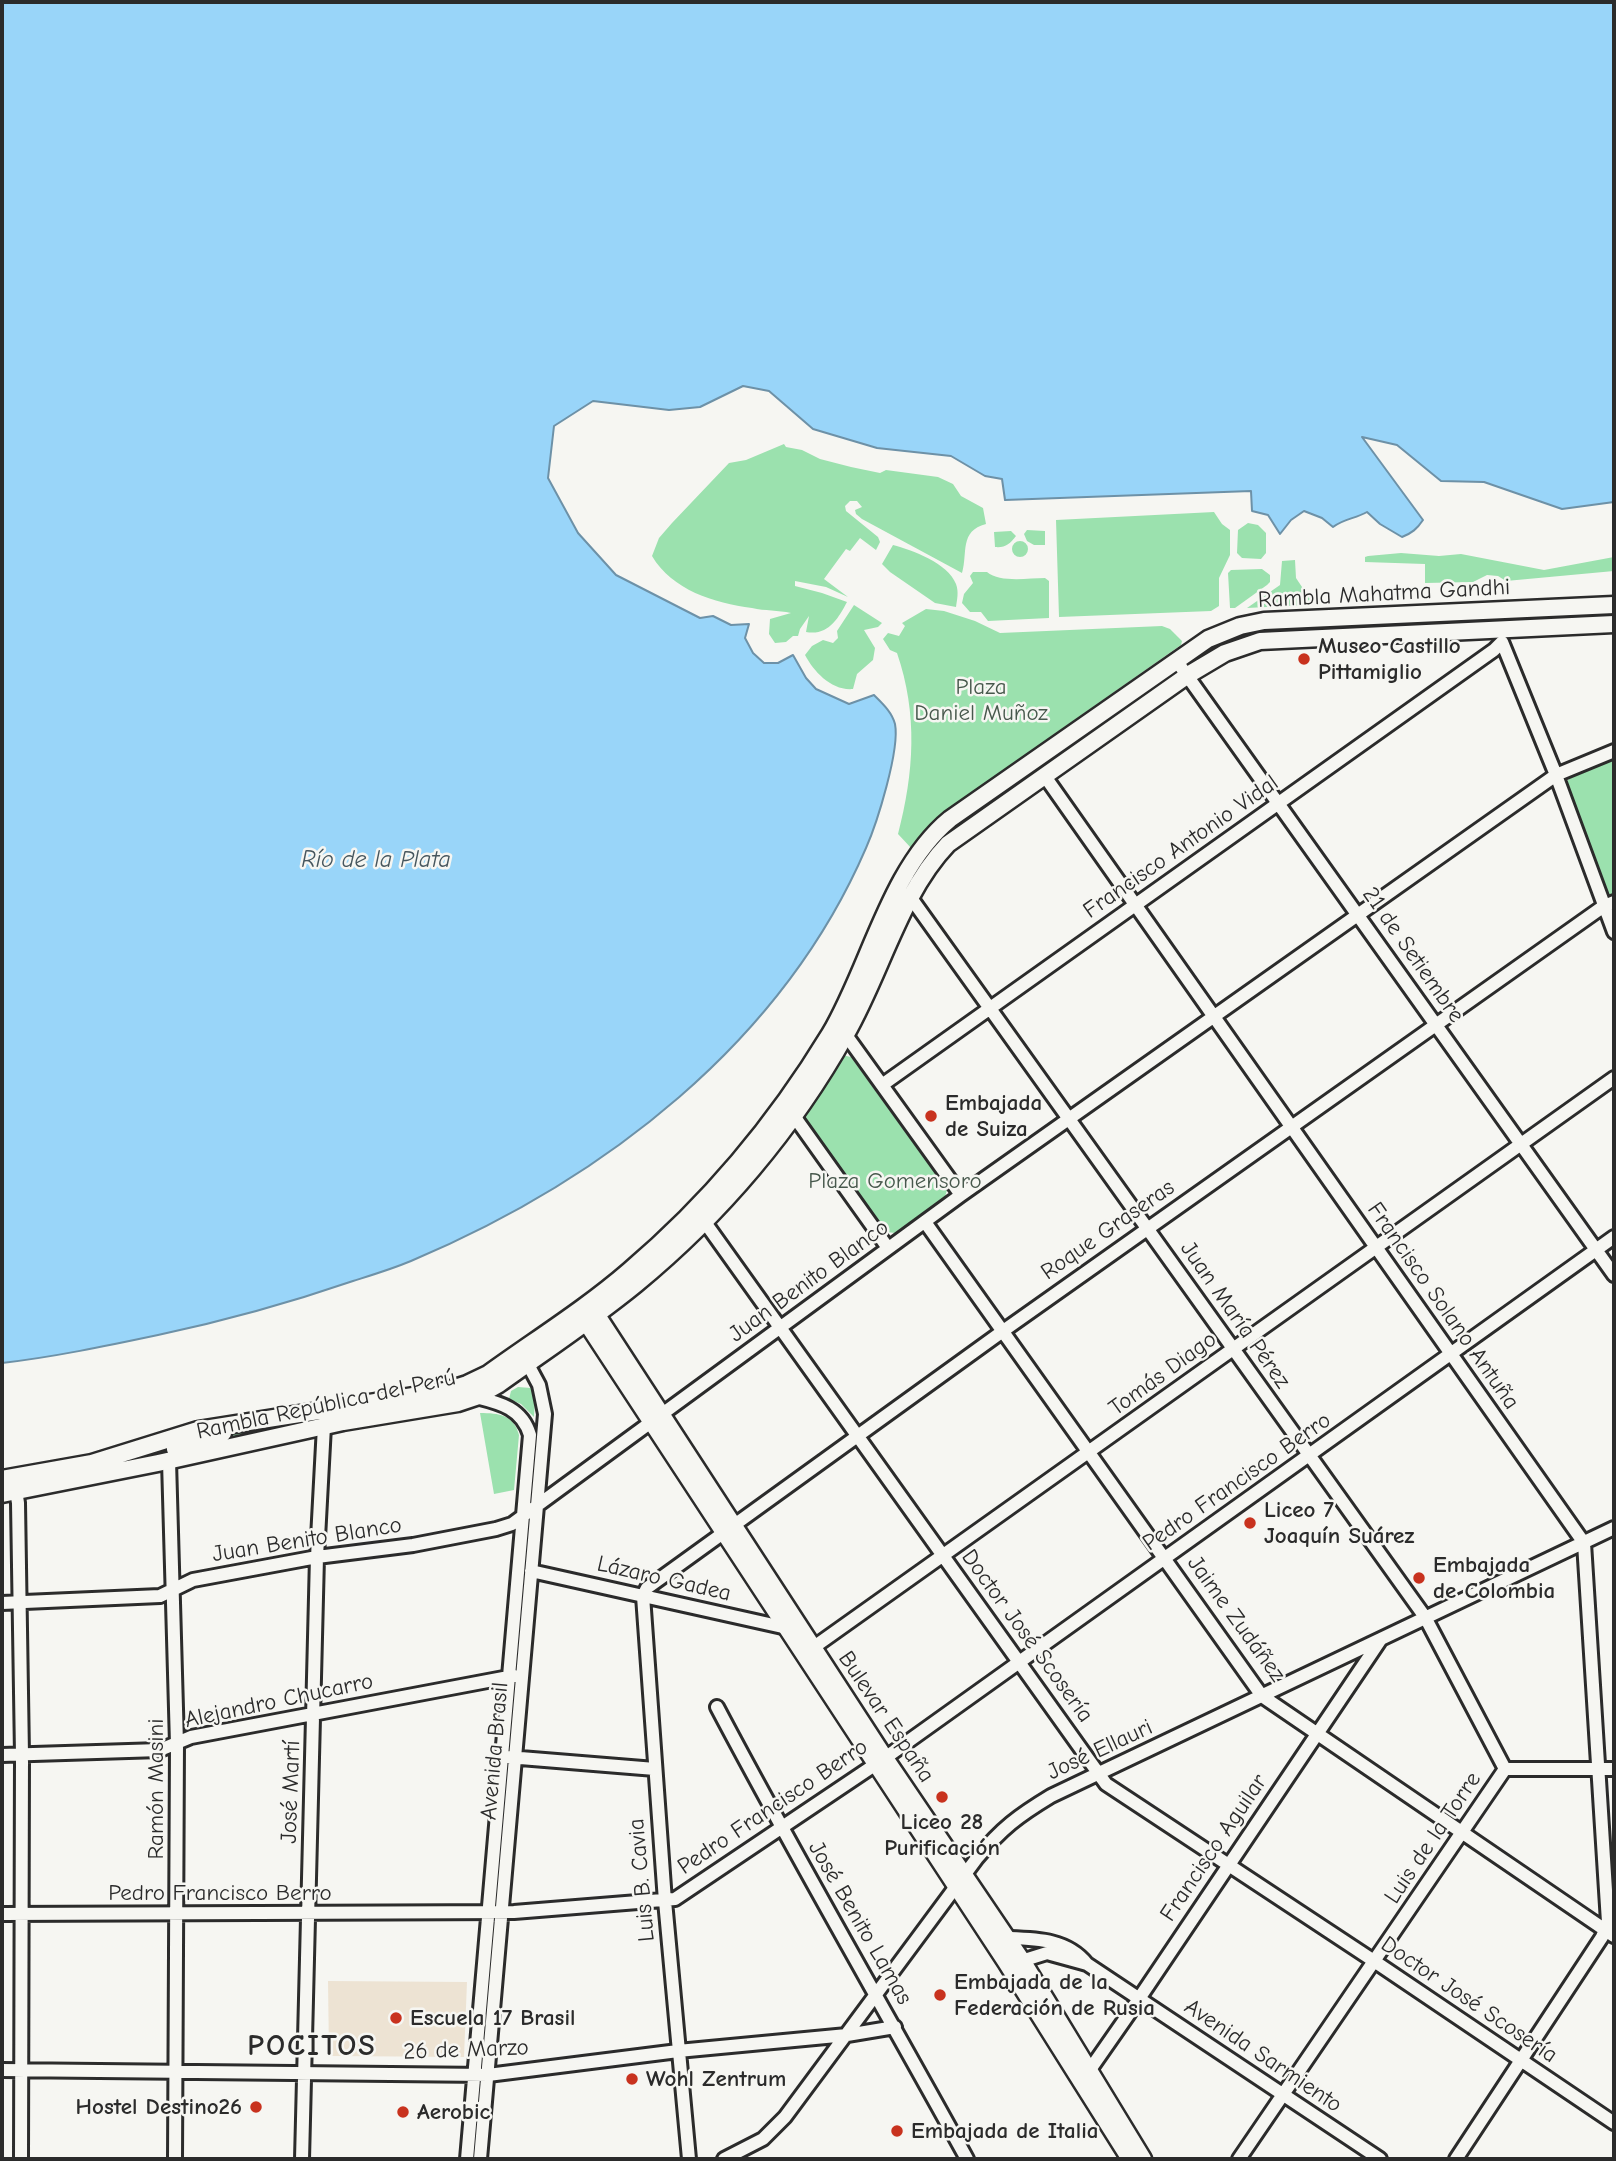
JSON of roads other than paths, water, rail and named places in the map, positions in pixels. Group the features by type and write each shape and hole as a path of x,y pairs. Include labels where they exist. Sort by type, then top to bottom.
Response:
{"main road":[{"name":"Rambla Mahatma Gandhi","path":"1030,763 1176,660 1225,631 1264,621 1614,606"},
{"path":"1503,635 1514,619 1614,614"},
{"name":"Rambla Mahatma Gandhi","path":"1044,775 1188,675 1225,653 1260,641 1503,635 1614,624"},
{"path":"1044,775 1048,761 1118,712 1133,690"},
{"name":"Rambla República del Perú","path":"590,1313 628,1272 684,1220 742,1157 771,1120 830,1033 859,977 903,875 928,841 950,819 1030,763"},
{"name":"Rambla República del Perú","path":"8,1485 169,1461 324,1426 458,1403 476,1397 524,1357 637,1283 704,1220 753,1168 794,1116 846,1035 927,868 948,844 1044,775"},
{"name":"Bulevar España","path":"590,1313 880,1761 961,1881 1023,1962 1129,2159"},
{"name":"Rambla República del Perú","path":"8,1485 92,1463 198,1430 456,1388 524,1357"},
{"path":"169,1461 170,1455 178,1448 217,1436 231,1425"},
{"name":"Bulevar España","path":"729,1529 787,1628 809,1651"},
{"name":"Bulevar España","path":"961,1881 1006,1962 1143,2159"}],"street":[{"path":"1503,635 1609,904 1614,932"},
{"name":"Francisco Antonio Vidal","path":"882,1084 1494,650 1503,635"},
{"name":"21 de Setiembre","path":"1176,660 1614,1275"},
{"name":"Juan Benito Blanco","path":"2,1602 160,1596 193,1580 317,1557 401,1547 471,1534 496,1529 523,1518 961,1195 1358,914 1556,775 1614,751"},
{"name":"Francisco Solano Antuña","path":"1044,775 1584,1543"},
{"name":"Juan María Pérez","path":"911,898 1425,1618 1505,1769"},
{"name":"Roque Graseras","path":"643,1596 653,1582 1003,1331 1609,904"},
{"path":"846,1035 961,1195"},
{"name":"Tomás Diago","path":"809,1651 1614,1078"},
{"path":"794,1116 888,1248"},
{"name":"Doctor José Scosería","path":"704,1220 1107,1784 1614,2123"},
{"name":"Jaime Zudáñez","path":"925,1222 1262,1696 1610,1933"},
{"name":"Pedro Francisco Berro","path":"2,1914 503,1912 675,1899 880,1761 1614,1237"},
{"name":"Avenida Brasil","path":"480,2159 545,1414 539,1385 524,1357"},
{"name":"Avenida Brasil","path":"467,2159 530,1444 528,1429 522,1417 510,1408 476,1397"},
{"name":"José Martí","path":"302,2159 317,1557 324,1426"},
{"name":"Ramón Masini","path":"169,1461 177,1744 175,2159"},
{"path":"8,1485 19,1603 22,1755 21,2159"},
{"name":"José Ellauri","path":"724,2159 763,2139 785,2117 961,1881 1000,1831 1022,1813 1051,1796 1614,1528"},
{"path":"1456,2159 1610,1933 1584,1543"},
{"name":"Lázaro Gadea","path":"531,1570 787,1628"},
{"name":"Luis B. Cavia","path":"643,1596 665,1901 689,2159"},
{"name":"Francisco Aguilar","path":"1084,2075 1139,1999 1381,1638"},
{"name":"Alejandro Chucarro","path":"2,1755 160,1750 191,1737 522,1674"},
{"name":"José Benito Lamas","path":"717,1707 781,1828 967,2159"},
{"path":"501,1757 655,1769"},
{"name":"Luis de la Torre","path":"1239,2159 1505,1769 1614,1769"},
{"name":"Avenida Sarmiento","path":"1006,1938 1041,1939 1074,1950 1087,1964 1380,2159"},
{"name":"Avenida Sarmiento","path":"1006,1962 1023,1962 1046,1953 1087,1964"},
{"name":"26 de Marzo","path":"2,2070 488,2075 678,2051 847,2035 895,2027"}],"water":[{"name":"Río de la Plata","path":"2,2 1614,2 1614,502 1562,509 1484,482 1441,481 1397,445 1362,437 1423,520 1419,526 1402,537 1380,524 1367,512 1333,527 1322,518 1304,511 1291,520 1280,534 1268,515 1252,511 1251,491 1005,500 1002,479 985,476 951,456 877,448 813,429 769,391 743,386 700,407 669,410 593,401 554,426 548,478 578,533 616,575 700,618 713,616 731,625 749,624 745,638 753,653 764,663 778,663 793,655 806,678 816,689 849,704 874,695 894,720 896,736 891,768 876,822 866,848 830,918 786,983 736,1043 679,1097 617,1146 551,1190 482,1228 397,1267 256,1311 183,1330 2,1363"}],"place":[{"name":"Museo Castillo Pittamiglio","path":"1304,659"},
{"name":"Embajada de Suiza","path":"931,1116"},
{"name":"Liceo 7 Joaquín Suárez","path":"1250,1523"},
{"name":"Embajada de Colombia","path":"1419,1578"},
{"name":"Liceo 28 Purificación","path":"942,1797"},
{"name":"Embajada de la Federación de Rusia","path":"940,1995"},
{"name":"Escuela 17 Brasil","path":"396,2018"},
{"name":"Wohl Zentrum","path":"632,2079"},
{"name":"Hostel Destino26","path":"256,2107"},
{"name":"Aerobic","path":"403,2112"},
{"name":"Embajada de Italia","path":"897,2131"}],"district":[{"name":"POCITOS","path":"312,2047"}],"park label":[{"name":"Plaza Daniel Muñoz","path":"981,700"},
{"name":"Plaza Gomensoro","path":"895,1181"}]}
